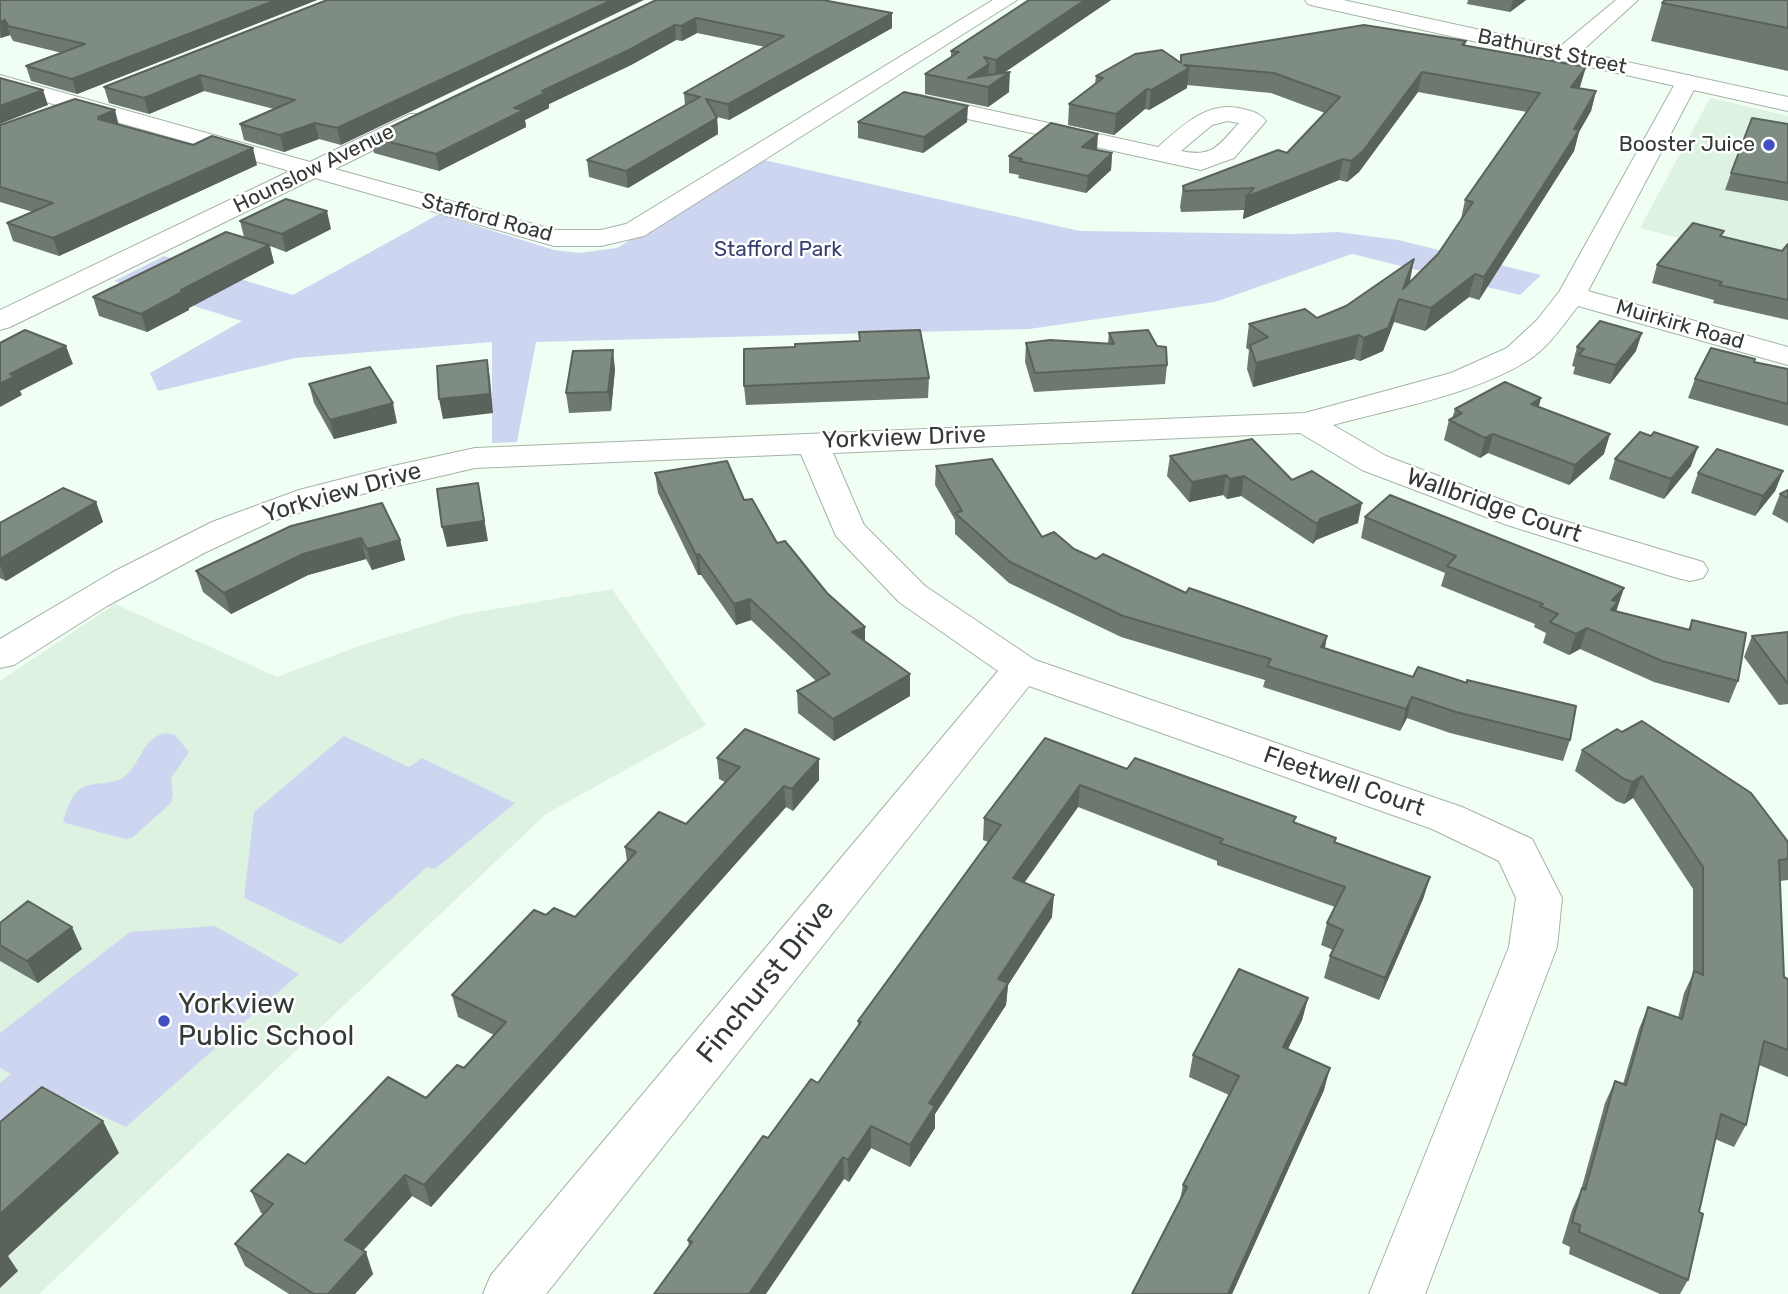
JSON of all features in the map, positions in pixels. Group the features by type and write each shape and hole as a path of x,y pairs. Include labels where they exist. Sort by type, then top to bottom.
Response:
{"street":[{"name":"Stafford Road","path":"0,82 554,238 601,239 635,230 1007,0"},
{"name":"Bathurst Street","path":"1315,0 1788,104"},
{"path":"1565,54 1628,0"},
{"name":"Yorkview Drive","path":"0,656 95,597 176,552 260,515 359,483 475,458 1306,423 1462,380 1518,354 1547,326 1572,295 1686,82"},
{"path":"863,90 1163,155"},
{"path":"46,117 106,93"},
{"name":"Hounslow Avenue","path":"0,321 439,108"},
{"name":"Muirkirk Road","path":"1572,295 1788,356"},
{"name":"Wallbridge Court","path":"1306,423 1374,463 1519,518 1690,570"},
{"name":"Fleetwell Court","path":"812,442 848,529 912,594 1021,669 1447,818 1516,850 1539,898 1532,947 1397,1294"},
{"name":"Finchurst Drive","path":"511,1294 1021,669"}],"shaded area":[{"path":"1710,98 1788,116 1788,266 1640,228"},
{"name":"Yorkview Public School","path":"612,589 706,725 546,814 39,1294 0,1294 0,681 115,604 277,677 359,646 460,615"}],"green space":[{"name":"Stafford Park","path":"764,160 1080,231 1293,234 1338,232 1398,240 1541,275 1520,295 1352,254 1215,302 1029,329 536,342 517,442 492,443 492,342 296,358 158,391 150,373 242,321 114,281 164,256 293,295 439,214 554,250 579,253 617,248"},
{"path":"165,733 175,735 189,752 171,778 171,803 133,837 126,839 65,823 63,819 70,803 80,789 92,784 119,780 131,770 151,740"},
{"path":"344,736 409,767 422,758 515,803 435,869 427,867 341,944 244,898 254,812"},
{"path":"215,926 299,974 126,1127 64,1098 0,1154 0,1083 11,1074 0,1068 0,1033 130,932"}],"building":[{"path":"0,0 276,0 72,79 26,66 85,44 8,26 5,20 0,22"},
{"path":"327,0 612,0 337,128 315,123 280,135 240,124 295,100 200,75 144,98 104,87"},
{"path":"656,0 823,0 892,13 728,104 706,99 717,118 626,171 587,160 700,97 684,93 784,36 696,18 681,26 675,25 542,91 547,92 514,108 524,110 436,154 370,137"},
{"path":"1029,0 1085,0 996,60 984,57 989,64 968,78 1010,72 988,87 925,74 959,52 951,51"},
{"path":"1665,0 1788,0 1788,28 1662,3"},
{"path":"1364,25 1466,41 1462,45 1586,67 1571,87 1596,91 1574,129 1579,130 1484,277 1475,274 1431,308 1399,299 1388,328 1364,338 1359,335 1256,363 1250,345 1268,337 1249,324 1305,309 1317,318 1346,306 1414,259 1403,289 1438,254 1473,202 1465,200 1540,93 1422,72 1363,151 1351,161 1343,159 1246,197 1254,188 1184,191 1183,186 1278,150 1287,153 1340,97 1274,73 1184,65 1189,68 1151,90 1147,89 1116,114 1069,104 1103,78 1096,76 1135,54 1162,50 1181,63 1181,55"},
{"path":"0,78 43,90 0,106"},
{"path":"904,92 968,106 924,137 858,122"},
{"path":"75,99 115,110 98,119 193,145 212,136 253,148 53,238 7,223 53,203 0,187 0,125"},
{"path":"1752,118 1788,124 1788,183 1731,173"},
{"path":"1051,123 1098,134 1082,147 1112,153 1088,176 1019,161 1022,159 1009,156"},
{"path":"286,199 327,211 282,234 240,221"},
{"path":"1693,223 1724,231 1720,236 1782,251 1788,244 1788,300 1719,285 1722,282 1657,265"},
{"path":"226,232 269,245 181,290 184,291 141,314 93,297"},
{"path":"1600,321 1642,333 1616,365 1578,355 1584,349 1577,347"},
{"path":"25,330 66,346 10,374 15,376 0,384 0,343"},
{"path":"920,330 929,378 744,386 744,349 860,341 859,332"},
{"path":"1148,330 1157,346 1166,347 1167,365 1035,373 1026,343 1050,340 1114,344 1109,333"},
{"path":"1711,348 1755,359 1754,362 1788,369 1788,404 1695,379"},
{"path":"613,350 608,392 566,393 573,351"},
{"path":"487,360 490,394 439,399 437,366"},
{"path":"370,367 393,403 330,420 309,384"},
{"path":"1505,382 1541,398 1531,404 1610,434 1575,465 1493,434 1485,438 1449,420 1462,413 1455,409"},
{"path":"1640,432 1651,436 1654,432 1698,447 1671,479 1615,459"},
{"path":"1252,439 1292,480 1312,471 1362,503 1320,519 1317,524 1244,476 1230,479 1226,475 1192,482 1170,456"},
{"path":"1717,449 1783,471 1763,496 1698,473"},
{"path":"992,459 1042,537 1054,532 1074,549 1096,559 1103,554 1186,593 1189,588 1327,636 1321,647 1413,677 1418,667 1467,683 1467,680 1576,706 1570,740 1456,712 1412,697 1406,709 1267,666 1271,659 1123,616 1010,562 955,513 962,511 936,466"},
{"path":"727,461 744,500 752,499 777,543 785,541 827,593 865,627 852,632 910,674 833,719 797,691 830,674 750,599 734,604 699,554 696,555 655,473"},
{"path":"478,483 484,521 442,527 437,489"},
{"path":"63,488 96,502 0,559 0,523"},
{"path":"1788,490 1788,498 1780,494"},
{"path":"1390,495 1624,588 1612,600 1618,602 1611,610 1690,630 1692,620 1746,633 1738,681 1662,661 1587,628 1576,634 1550,622 1558,614 1540,606 1543,604 1447,566 1456,556 1365,517"},
{"path":"382,503 400,540 367,549 361,538 303,554 224,593 196,571 291,526"},
{"path":"1788,632 1788,684 1752,636"},
{"path":"1642,721 1751,793 1788,842 1788,859 1779,860 1784,977 1788,979 1788,1050 1764,1041 1746,1125 1721,1114 1699,1212 1703,1214 1688,1280 1579,1232 1580,1225 1572,1222 1582,1188 1585,1190 1615,1081 1626,1085 1648,1007 1682,1019 1694,971 1703,975 1703,867 1642,776 1632,782 1624,779 1582,750 1617,729 1622,732"},
{"path":"745,729 819,759 792,789 784,786 424,1185 405,1175 345,1240 366,1252 328,1294 314,1294 235,1244 273,1204 251,1191 288,1154 305,1164 388,1077 426,1098 457,1065 464,1068 506,1022 452,995 534,910 546,915 554,908 575,917 636,852 625,847 659,812 686,824 740,767 717,758"},
{"path":"1045,738 1127,769 1135,758 1296,817 1293,822 1336,838 1334,842 1430,877 1385,978 1330,956 1343,930 1327,923 1345,887 1220,843 1223,839 1080,785 1013,878 1054,895 998,979 1008,983 929,1103 935,1106 910,1145 871,1126 848,1160 843,1157 749,1294 654,1294 692,1242 688,1240 763,1136 768,1138 811,1079 818,1083 861,1022 858,1021 1001,825 984,818"},
{"path":"28,901 72,927 27,961 0,945 0,923"},
{"path":"1239,969 1308,998 1283,1047 1330,1068 1228,1294 1132,1294 1187,1187 1183,1185 1239,1076 1193,1055"},
{"path":"42,1087 103,1121 0,1214 0,1122"}],"place":[{"name":"Booster Juice","path":"1769,145"},
{"name":"Yorkview Public School","path":"164,1021"}]}
